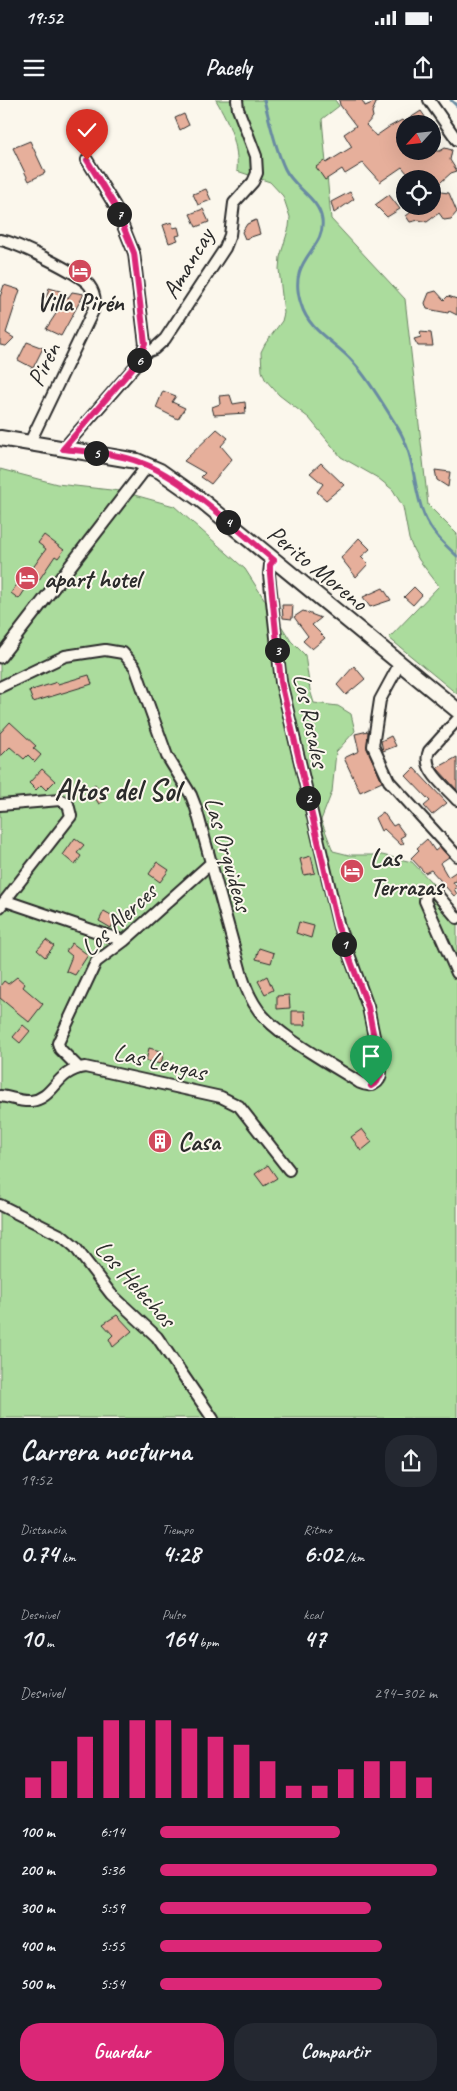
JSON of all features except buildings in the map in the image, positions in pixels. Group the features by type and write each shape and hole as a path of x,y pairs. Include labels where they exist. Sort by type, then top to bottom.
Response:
{"main road":[{"name":"Perito Moreno","path":"0,438 124,458 148,465 190,491 400,664 456,720"}],"street":[{"name":"Amancay","path":"142,354 154,349 165,339 222,254 230,235 234,203 253,182 257,173 256,156 237,100"},
{"path":"428,100 457,140"},
{"path":"63,449 136,364 142,354 145,334 134,253 115,206 87,160"},
{"name":"Pirén","path":"0,240 27,248 86,282 94,297 93,311 29,444"},
{"path":"0,657 148,465"},
{"name":"Los Rosales","path":"274,560 270,565 270,574 281,682 342,938 369,1012 381,1074 377,1082 371,1086"},
{"name":"Las Orquideas","path":"0,687 65,656 111,649 128,657 137,672 167,756 194,802 242,976 254,1004 266,1019 280,1030 360,1083 371,1086"},
{"path":"400,664 380,700 373,746 389,781 457,856"},
{"path":"456,720 429,752 427,758 430,771 457,800"},
{"path":"0,805 60,800 64,801 70,808 70,819 3,904 124,941"},
{"name":"Los Alerces","path":"79,1068 60,1049 58,1043 93,966 124,941 211,863"},
{"path":"457,918 435,892 426,893 425,901 457,973"},
{"name":"Las Lengas","path":"0,1096 22,1101 36,1100 48,1093 66,1073 79,1068 93,1067 228,1099 244,1112 289,1170"},
{"name":"Los Helechos","path":"0,1205 62,1236 76,1247 104,1286 157,1337 214,1418"}],"green space":[{"path":"216,100 335,100 339,106 322,119 331,219 405,299 428,505 457,534 457,694 389,638 439,586 413,549 409,539 403,507 393,490 378,478 341,457 309,418 279,395 265,379 262,371 261,352 282,321 284,313 279,269 280,257 290,217 283,196 270,182 237,171 235,143"},
{"path":"0,469 57,484 120,491 174,506 245,569 291,641 305,655 310,690 314,703 338,706 351,714 355,731 336,752 332,792 321,820 333,851 349,855 382,855 412,862 457,909 457,1418 0,1418"}],"waterway":[{"path":"264,100 281,161 289,176 316,205 322,220 322,231 302,265 299,276 298,288 305,314 316,329 353,362 366,378 398,428 408,450 417,493 424,515 438,537 457,556"},
{"path":"451,100 457,106"}],"place":[{"name":"Villa Pirén","path":"80,271"},
{"name":"apart hotel","path":"27,578"},
{"name":"Las Terrazas","path":"352,871"},
{"name":"Casa","path":"160,1141"}],"district":[{"name":"Altos del Sol","path":"117,790"}],"route":[{"path":"87,160 115,206 134,253 145,344 140,359 63,449 124,458 160,471 190,491 274,560 270,565 270,574 281,682 342,938 369,1012 381,1070 377,1082 371,1086"}]}
